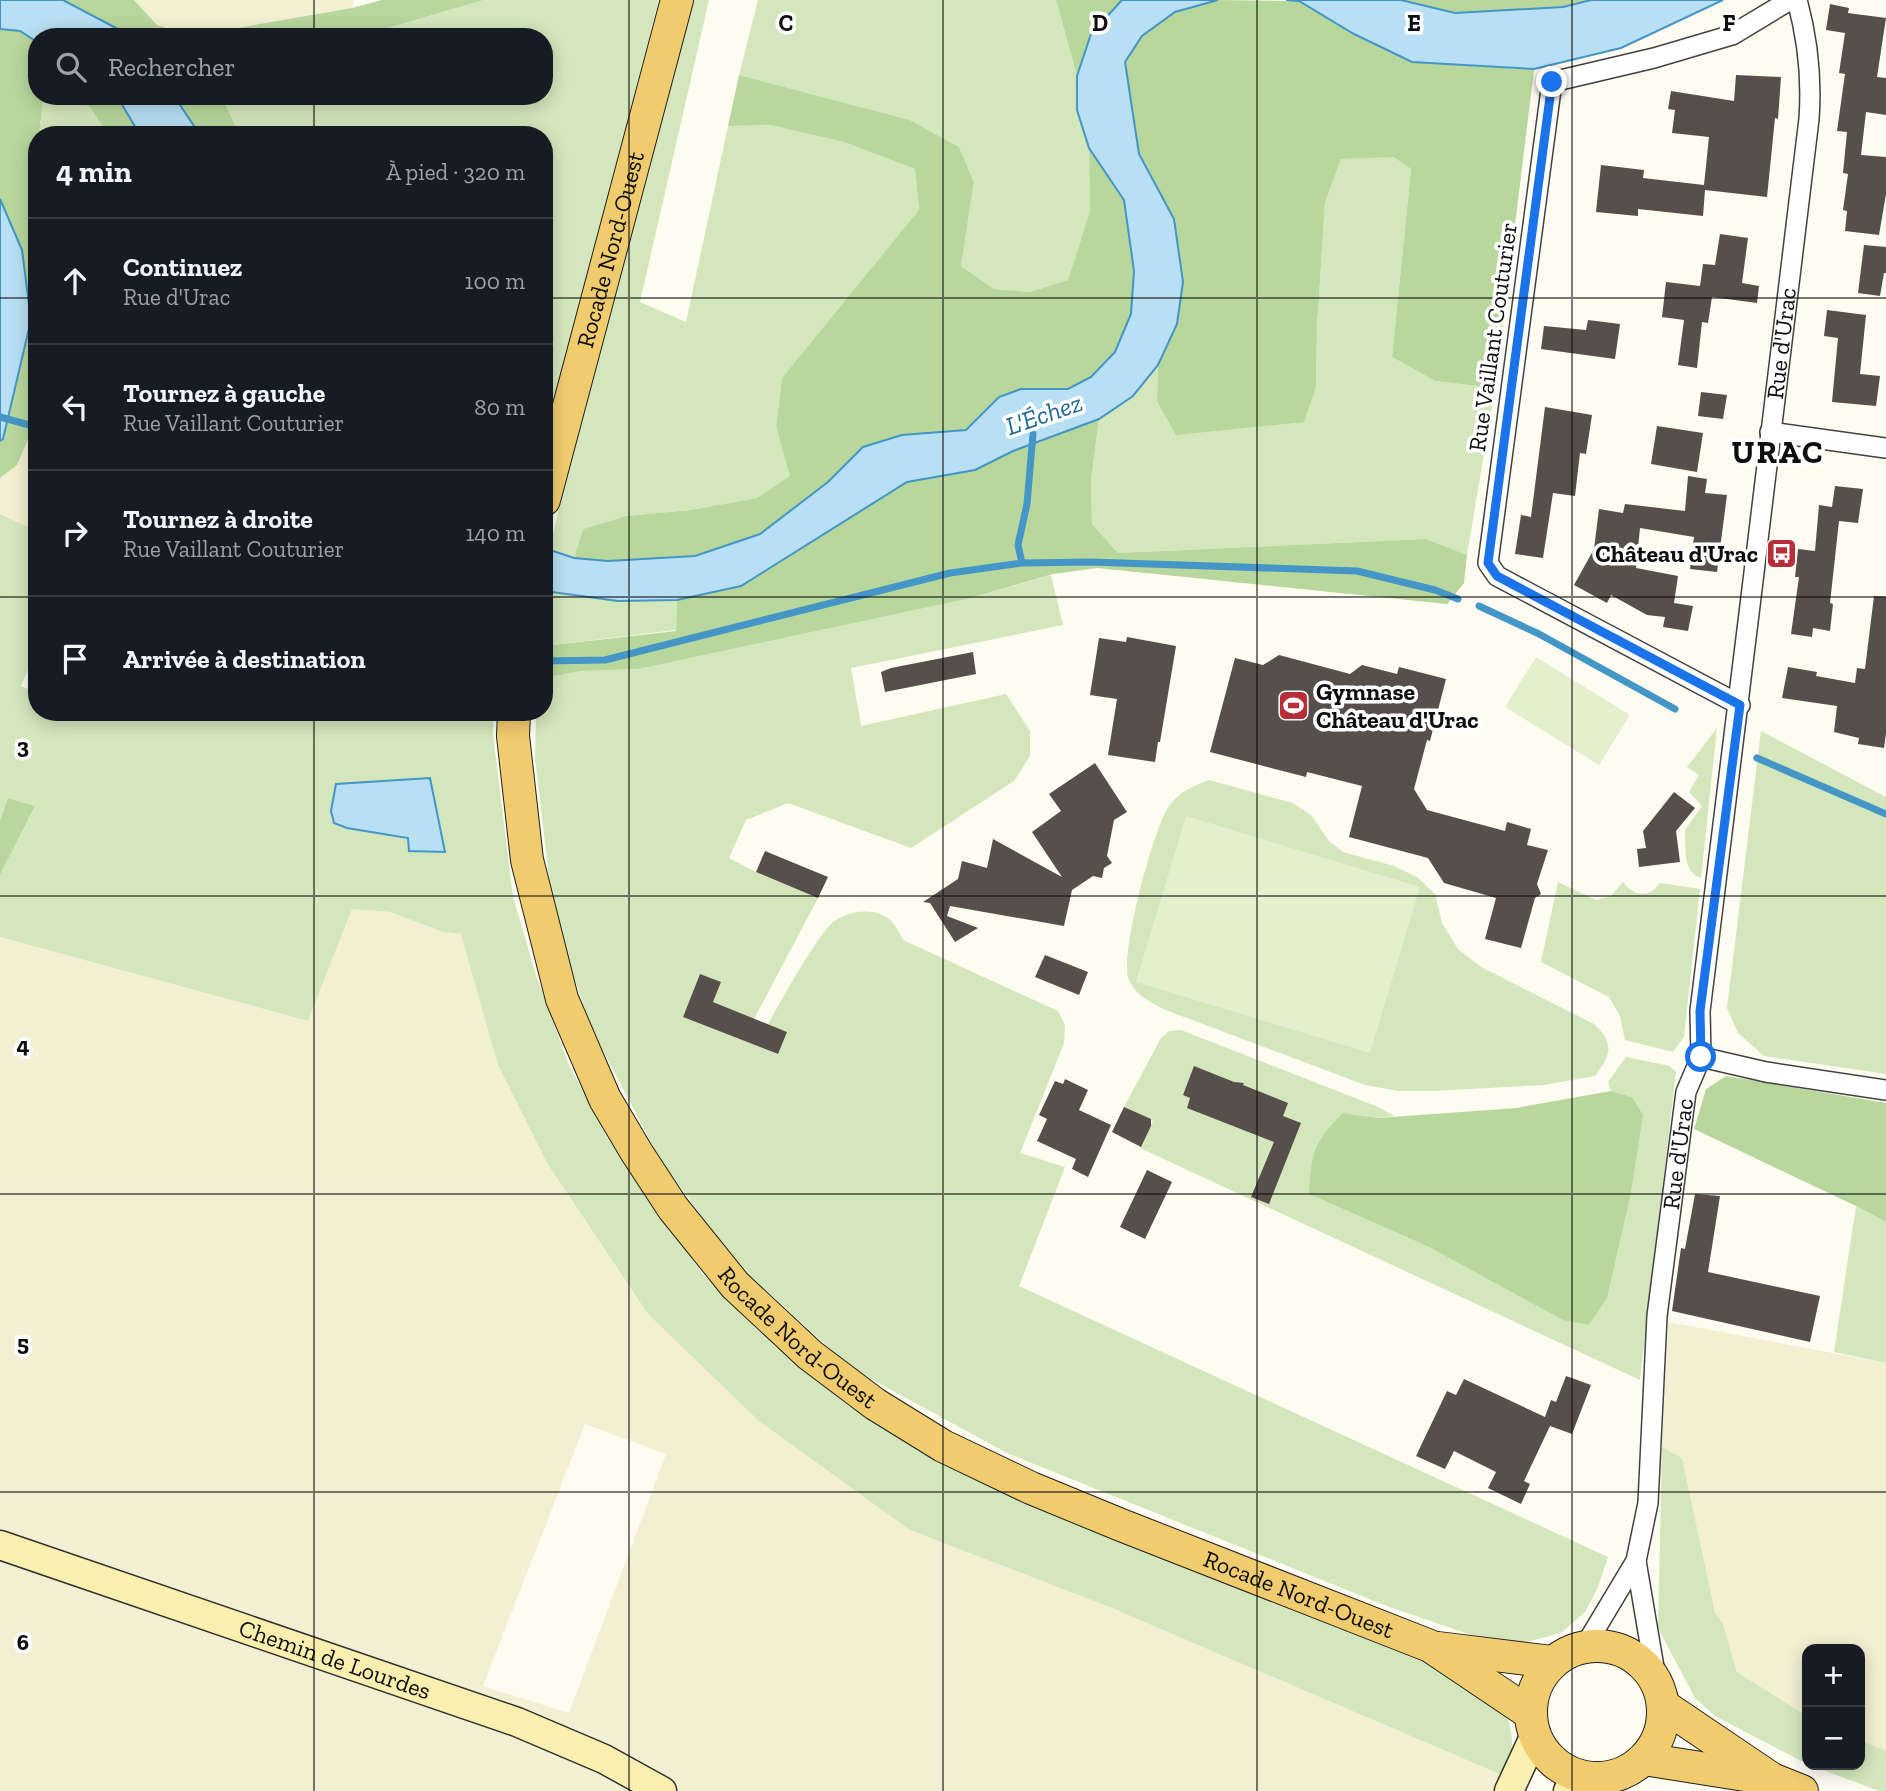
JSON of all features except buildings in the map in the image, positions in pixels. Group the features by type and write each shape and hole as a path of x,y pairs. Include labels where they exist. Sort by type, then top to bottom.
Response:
{"main road":[{"name":"Rocade Nord-Ouest","path":"553,467 677,0"},
{"name":"Rocade Nord-Ouest","path":"514,724 521,813 532,885 562,999 605,1099 673,1208 735,1285 810,1355 875,1404 943,1446 1031,1488 1430,1646 1552,1662"},
{"path":"1660,1693 1663,1725 1656,1744 1644,1759 1629,1771 1580,1785 1574,1775 1557,1765 1544,1752 1533,1724 1533,1695 1540,1678 1552,1662 1585,1646 1606,1645 1626,1651 1643,1663 1660,1693 1772,1779"},
{"name":"Rocade Nord-Ouest","path":"1430,1646 1533,1724"},
{"path":"1644,1759 1772,1779 1802,1791"}],"street":[{"name":"Rue Vaillant Couturier","path":"1740,705 1497,576 1488,563 1552,82 1654,58 1732,35 1790,0"},
{"name":"Rue d'Urac","path":"1585,1646 1636,1561 1648,1503 1657,1316 1686,1092 1701,1057 1700,1011 1740,705 1811,87 1806,33 1797,0"},
{"path":"1770,432 1886,448"},
{"path":"1701,1057 1766,1072 1886,1090"},
{"name":"Chemin de Lourdes","path":"0,1545 517,1722 604,1759 662,1791"},
{"name":"Rue d'Urac","path":"1636,1561 1660,1693"},
{"path":"1509,1791 1533,1724"}],"shaded area":[{"path":"134,0 354,0 352,8 237,28 166,28 157,25"},
{"path":"28,440 28,527 0,514 0,478 17,465"},
{"path":"352,909 390,912 443,932 462,934 498,1065 547,1163 648,1314 910,1530 1107,1606 1504,1776 1496,1791 0,1791 0,937 308,1021","holes":["585,1424 666,1454 569,1713 483,1686"]},
{"path":"1668,1322 1886,1363 1886,1751 1865,1742 1865,1644 1802,1644 1802,1713 1737,1672 1723,1624 1715,1612 1682,1458 1662,1447"}],"green space":[{"path":"63,0 134,0 157,25 166,28 116,28"},
{"path":"382,0 484,0 388,28 237,28 352,8"},
{"path":"484,0 659,0 553,406 553,126 235,126 226,105 553,105 553,28 388,28"},
{"path":"693,0 709,0 640,302 686,322 728,126 770,125 844,142 915,169 919,211 782,378 776,426 791,476 757,498 690,510 626,516 583,529 574,558 553,553 553,535 572,453"},
{"path":"758,0 1056,0 1077,76 1077,110 1089,148 1090,211 1068,280 1030,292 994,289 961,266 974,182 959,147 910,120 739,75"},
{"path":"1056,0 1122,0 1091,34 1077,76"},
{"path":"1218,0 1299,1 1354,34 1412,62 1534,70 1495,388 1435,381 1392,357 1411,169 1394,157 1341,159 1325,203 1316,387 1304,422 1176,435 1157,401 1158,365 1177,324 1183,282 1174,219 1139,154 1125,61 1142,36 1175,12"},
{"path":"1401,0 1591,0 1563,7 1455,13"},
{"path":"0,29 20,31 28,36 28,105 43,105 40,126 28,126 28,297 22,250 0,199"},
{"path":"739,75 910,120 959,147 974,182 961,266 994,289 1030,292 1068,280 1090,211 1089,148 1124,200 1134,271 1131,314 1115,352 1091,377 1068,389 1022,389 999,397 966,430 902,435 863,447 828,482 760,534 695,556 608,561 574,558 583,529 626,516 690,510 757,498 790,476 776,426 782,378 919,210 915,169 844,142 770,125 728,126"},
{"path":"43,105 86,105 90,107 102,126 40,126"},
{"path":"86,105 122,105 135,126 102,126 90,107"},
{"path":"180,105 226,105 235,126 194,126"},
{"path":"1394,156 1411,169 1392,357 1435,381 1495,388 1467,555 1426,539 1118,553 1092,524 1091,481 1099,419 1133,396 1158,365 1157,401 1316,387 1325,203 1341,159"},
{"path":"28,333 28,440 17,465 0,478 0,441 3,439"},
{"path":"1099,419 1091,481 1092,524 1118,553 1426,539 1467,555 1464,583 1447,604 1097,568 1053,574 967,599 639,669 582,671 553,676 553,645 676,631 677,600 741,586 907,482 975,470 1013,451"},
{"path":"0,514 28,527 28,670 21,686 28,689 28,721 494,721 513,897 536,975 569,1065 606,1136 702,1273 774,1346 848,1405 963,1474 1091,1530 1419,1657 1507,1716 1512,1747 1504,1776 1107,1606 910,1530 759,1421 648,1314 547,1163 498,1065 461,934 443,932 390,912 352,909 308,1021 0,937 0,875 35,806 8,798 0,820"},
{"path":"1051,575 1063,625 851,668 861,726 1006,694 1030,731 1030,756 1014,781 911,848 788,803 746,820 729,858 818,898 754,1019 713,1002 721,982 700,974 683,1017 778,1054 786,1032 768,1024 800,968 836,920 849,914 864,912 879,914 891,921 903,940 1058,1011 1065,1025 1064,1043 1020,1153 1065,1167 1019,1286 1608,1557 1598,1587 1585,1612 1561,1633 1506,1647 1384,1605 1007,1453 851,1368 736,1263 661,1161 591,1028 554,918 535,759 536,721 553,721 553,676 582,671 639,669 967,599"},
{"path":"553,592 618,601 677,600 676,630 553,645"},
{"path":"1536,657 1630,715 1599,765 1505,707"},
{"path":"1717,728 1701,878 1691,871 1686,858 1685,830 1702,806 1689,792 1699,775 1687,767"},
{"path":"1761,731 1886,797 1886,1074 1764,1056 1738,1033 1727,1008"},
{"path":"1209,780 1293,803 1311,815 1329,841 1343,852 1394,866 1417,877 1435,894 1442,923 1458,949 1481,967 1594,1024 1601,1031 1608,1043 1608,1049 1605,1062 1595,1076 1544,1085 1398,1091 1365,1085 1163,1009 1142,996 1130,983 1127,963 1147,863 1169,806 1182,793"},
{"path":"8,798 35,806 0,875 0,820"},
{"path":"1186,816 1420,887 1370,1053 1136,982"},
{"path":"1558,882 1596,900 1611,896 1623,882 1641,894 1651,892 1660,883 1700,889 1684,1037 1673,1052 1625,1040 1620,1016 1609,997 1541,962"},
{"path":"1181,1030 1378,1107 1394,1116 1378,1118 1343,1113 1309,1194 1429,1247 1589,1325 1607,1297 1630,1198 1632,1097 1611,1091 1608,1082 1626,1057 1670,1066 1676,1072 1640,1380 1140,1148 1153,1121 1124,1107 1161,1038 1169,1031"},
{"path":"1726,1076 1886,1103 1886,1222 1694,1129 1706,1089"},
{"path":"1611,1091 1632,1097 1643,1115 1630,1198 1607,1298 1589,1325 1563,1320 1429,1247 1309,1194 1316,1149 1326,1132 1343,1113 1378,1118 1516,1108"},
{"path":"1856,1206 1886,1222 1886,1363 1834,1352"},
{"path":"1662,1447 1682,1458 1715,1612 1723,1624 1737,1672 1802,1713 1802,1761 1715,1716 1695,1698 1658,1628"},
{"path":"1865,1742 1886,1751 1886,1791 1879,1791 1823,1770 1865,1770"}],"water":[{"path":"0,0 63,0 116,28 28,28 28,36 20,31 0,29"},
{"name":"L'Échez","path":"1122,0 1218,0 1175,12 1142,36 1125,62 1139,154 1174,219 1183,282 1177,324 1158,365 1133,396 1099,419 1013,451 975,470 907,482 741,586 677,600 618,601 553,592 553,551 574,558 608,561 695,556 760,534 828,482 863,447 902,435 966,430 999,397 1021,389 1068,389 1091,377 1115,352 1131,314 1134,271 1124,200 1089,148 1077,110 1077,76 1091,34"},
{"path":"1286,0 1401,0 1455,13 1563,7 1591,0 1723,0 1621,48 1534,69 1412,62 1354,34 1299,1"},
{"path":"122,105 180,105 194,126 135,126"},
{"path":"0,199 22,250 28,297 28,333 3,439 0,441"},
{"path":"430,778 445,852 409,851 408,838 347,828 334,823 331,811 336,784"}],"waterway":[{"path":"0,417 28,425"},
{"name":"L'Échez","path":"1022,563 1018,545 1027,504 1033,434"},
{"path":"553,661 605,660 950,573 1022,563 1091,562 1357,571 1435,590 1458,599"},
{"path":"1479,606 1539,634 1675,709"},
{"path":"1757,758 1886,814"}],"place":[{"name":"Château d'Urac","path":"1781,554"},
{"name":"Gymnase Château d'Urac","path":"1293,706"}],"district":[{"name":"URAC","path":"1778,452"}],"route":[{"path":"1552,82 1488,563 1497,576 1740,705 1700,1011 1701,1057"}]}
